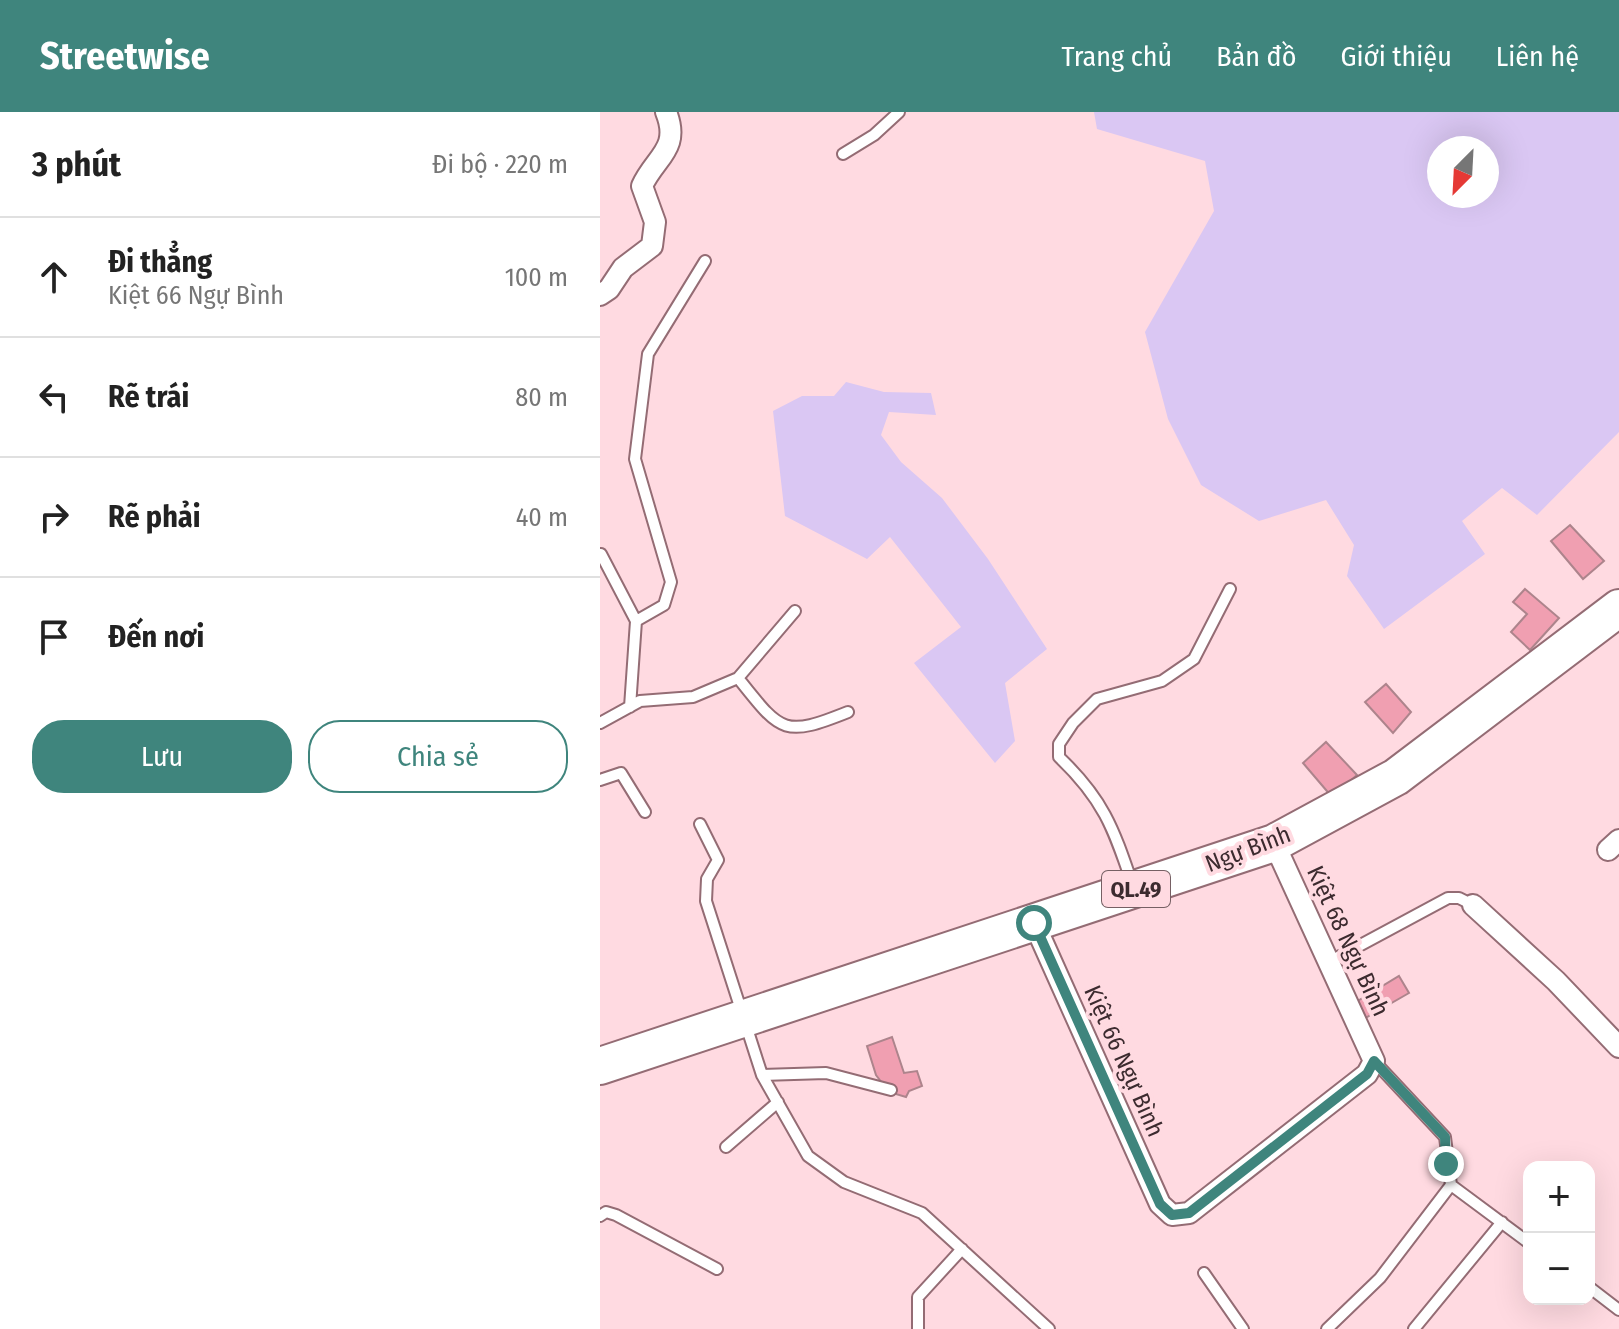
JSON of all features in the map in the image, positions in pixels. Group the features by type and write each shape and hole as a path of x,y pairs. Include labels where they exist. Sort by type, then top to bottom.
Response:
{"highway":[{"name":"Ngự Bình","path":"600,1066 1274,843 1396,777 1619,608"}],"street":[{"path":"600,295 609,289 623,268 652,246 655,222 642,186 669,145 672,131 666,112"},
{"name":"Kiệt 68 Ngự Bình","path":"1274,843 1374,1061"},
{"path":"1473,905 1556,981 1619,1047"},
{"name":"Kiệt 66 Ngự Bình","path":"1034,923 1160,1204 1172,1215 1189,1213 1367,1074 1374,1061"}],"lane":[{"path":"843,154 874,135 899,112"},
{"path":"636,621 664,605 671,582 635,459 648,354 705,261"},
{"path":"601,554 636,621 630,707"},
{"path":"1134,890 1103,808 1094,793 1059,757 1059,744 1073,723 1097,699 1162,681 1194,659 1230,589"},
{"path":"600,723 640,701 693,697 738,678 795,611"},
{"path":"738,678 763,709 781,724 803,730 848,712"},
{"path":"600,780 621,773 645,812"},
{"path":"700,824 718,860 707,879 706,901 742,1018 762,1075 808,1156 844,1182 922,1213 1049,1329"},
{"path":"1329,962 1448,898 1459,898 1473,905"},
{"path":"1327,1329 1380,1278 1451,1185 1445,1137 1374,1061"},
{"path":"762,1075 826,1073 891,1090"},
{"path":"726,1147 778,1102"},
{"path":"1451,1185 1523,1238"},
{"path":"600,1216 606,1212 616,1215 717,1269"},
{"path":"1414,1329 1502,1222"},
{"path":"918,1329 918,1297 962,1249"},
{"path":"1204,1273 1243,1329"},
{"path":"1595,1292 1619,1310"}],"shaded area":[{"path":"1094,112 1619,112 1619,432 1537,515 1502,488 1462,521 1485,554 1384,629 1347,576 1354,545 1326,500 1259,521 1201,485 1168,419 1145,332 1214,211 1205,161 1097,129"},
{"path":"846,382 884,392 931,393 936,415 889,412 881,435 901,462 942,498 988,559 1047,649 1005,683 1015,741 995,763 914,663 961,627 890,537 867,559 785,516 773,411 802,396 834,396"}],"building":[{"path":"1570,525 1604,561 1583,579 1551,541"},
{"path":"1525,589 1559,618 1530,650 1511,632 1527,614 1513,602"},
{"path":"1386,684 1411,712 1393,733 1365,702"},
{"path":"1326,742 1357,775 1332,797 1303,763"},
{"path":"1399,976 1409,993 1355,1024 1346,1008"},
{"path":"892,1037 904,1073 917,1071 922,1086 909,1091 906,1097 889,1092 876,1075 867,1046"}],"route":[{"path":"1034,923 1160,1204 1172,1215 1189,1213 1367,1074 1374,1061 1445,1137 1446,1164"}]}
